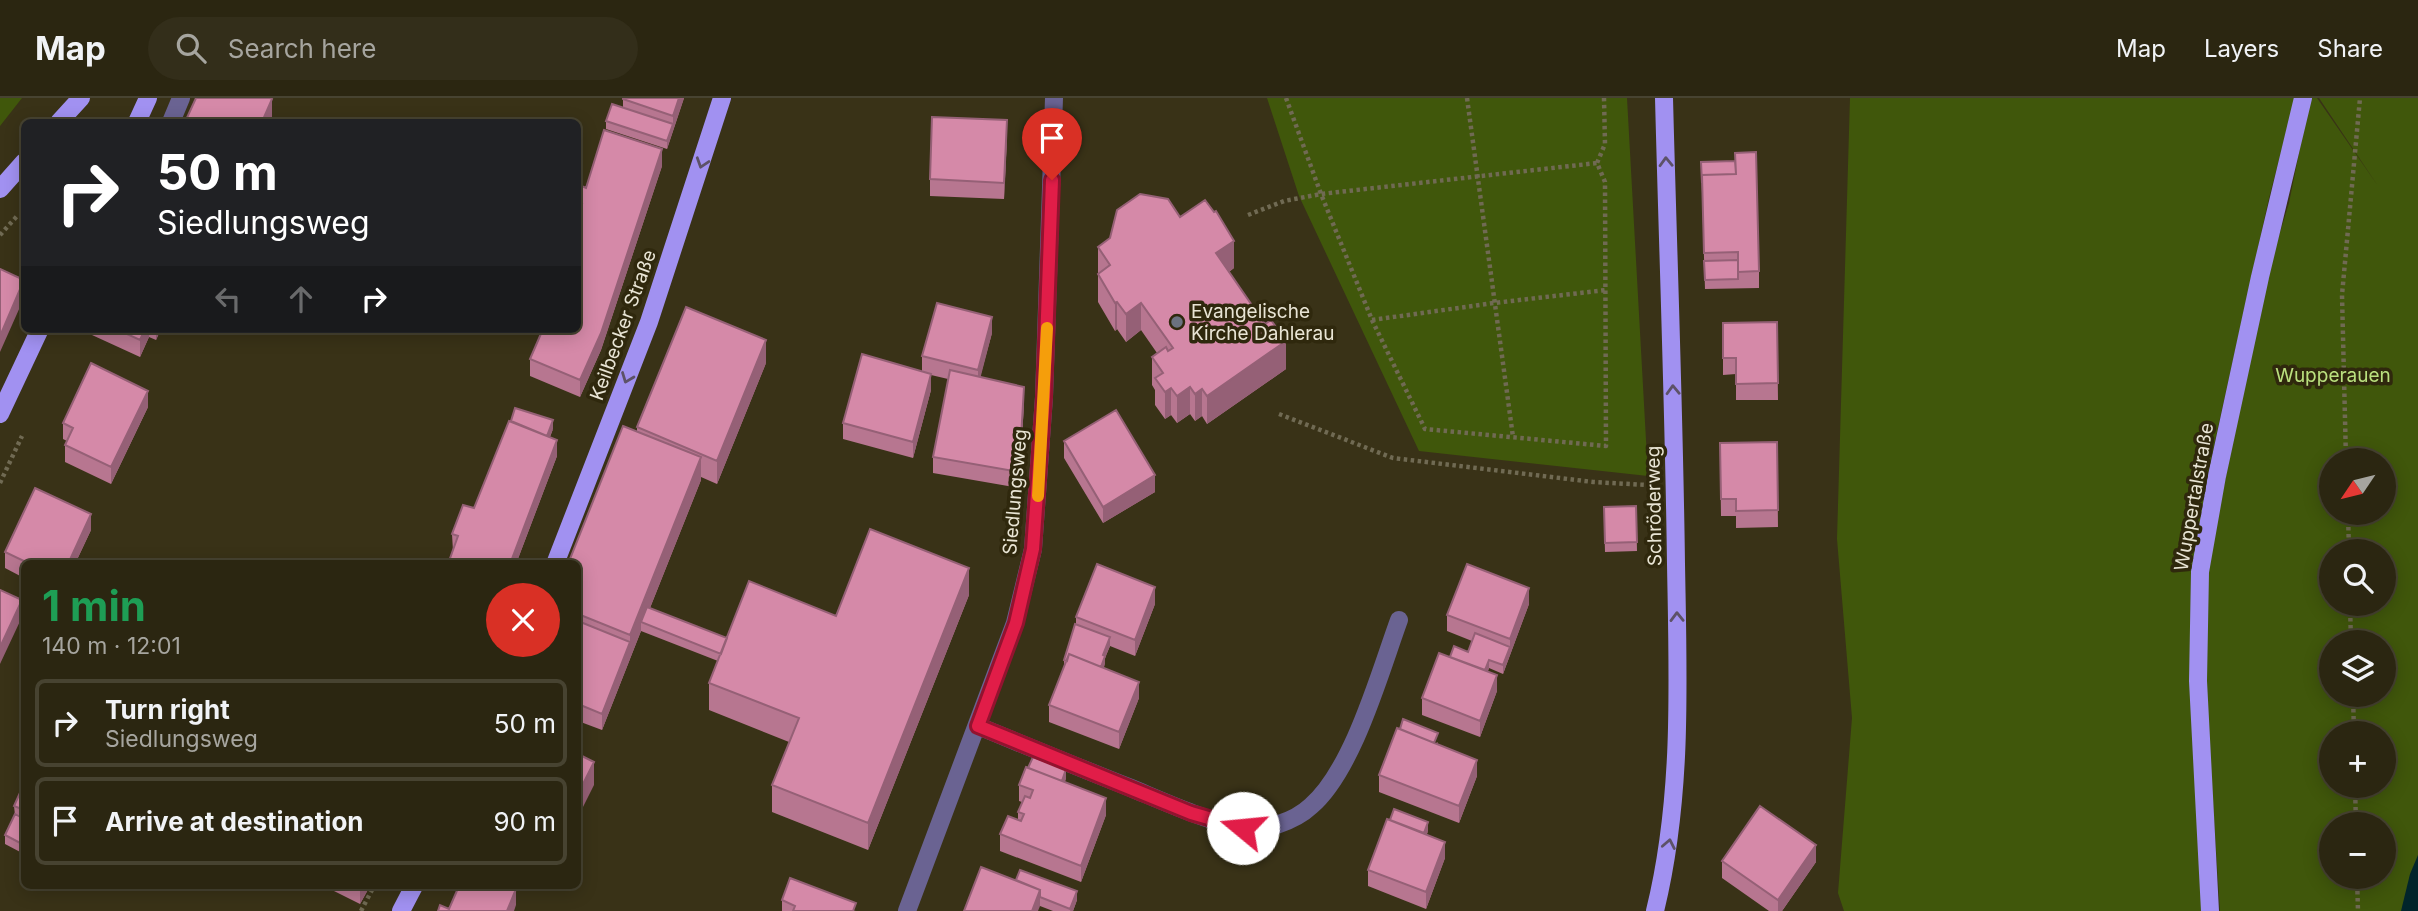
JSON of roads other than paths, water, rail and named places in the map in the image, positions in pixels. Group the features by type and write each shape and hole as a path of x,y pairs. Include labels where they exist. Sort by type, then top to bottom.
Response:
{"main road":[{"path":"62,119 80,98"},
{"path":"138,119 148,98"},
{"name":"Keilbecker Straße","path":"557,560 649,322 722,98"},
{"name":"Schröderweg","path":"1655,911 1671,834 1678,731 1675,487 1664,98"},
{"name":"Wuppertalstraße","path":"2210,911 2198,681 2200,572 2219,463 2303,98"},
{"path":"0,189 21,165"},
{"path":"0,414 38,333"},
{"path":"401,911 412,889"}],"street":[{"path":"172,119 181,98"},
{"name":"Siedlungsweg","path":"907,911 1016,623 1033,549 1044,397 1054,98"},
{"path":"978,726 1191,813 1243,828 1265,828 1293,818 1312,806 1335,779 1361,724 1399,620"}],"water":[{"path":"2418,855 2418,911 2401,911 2410,874"}],"place":[{"name":"Evangelische Kirche Dahlerau","path":"1177,322"}],"park label":[{"name":"Wupperauen","path":"2333,375"}]}
